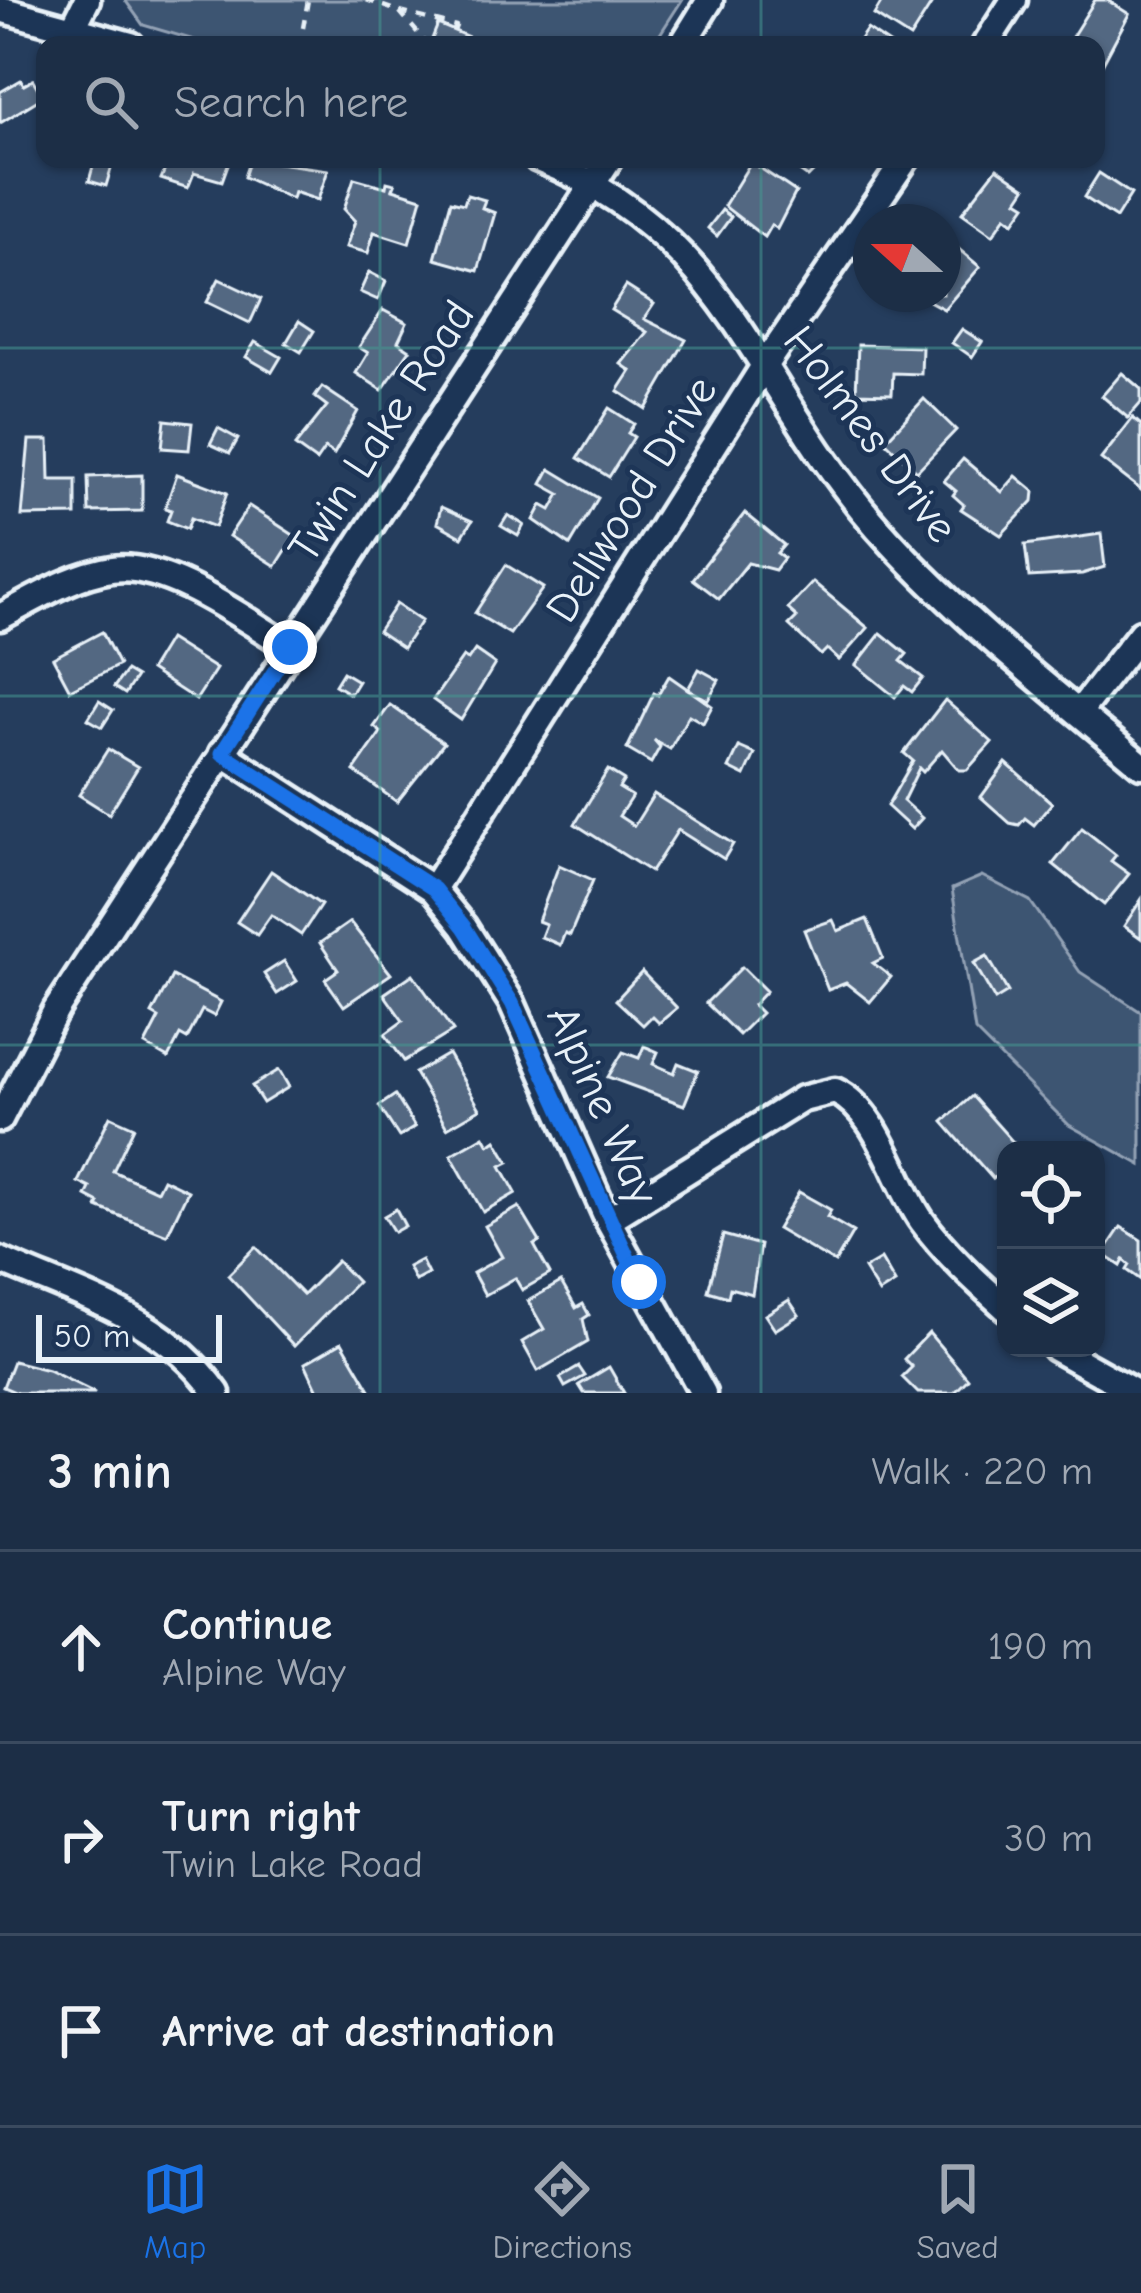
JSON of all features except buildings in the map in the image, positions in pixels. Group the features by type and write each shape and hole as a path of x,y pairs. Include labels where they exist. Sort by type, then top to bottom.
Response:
{"street":[{"path":"73,28 87,0"},
{"path":"688,36 710,0"},
{"path":"991,36 1014,0"},
{"path":"0,9 100,36"},
{"name":"Holmes Drive","path":"560,168 595,182 658,230 704,277 873,522 952,604 1141,765"},
{"name":"Twin Lake Road","path":"0,1119 56,1010 604,168"},
{"name":"Dellwood Drive","path":"434,889 764,366 900,168"},
{"path":"0,617 77,578 114,568 142,570 201,593 290,647"},
{"path":"1078,712 1141,633"},
{"name":"Alpine Way","path":"222,753 434,889 489,962 512,1003 608,1220 703,1393"},
{"path":"608,1220 802,1099 835,1091 860,1109 931,1232 997,1299"},
{"path":"0,1260 166,1336 191,1357 217,1393"},
{"path":"1071,1357 1136,1393"}],"path":[{"path":"303,28 308,0"},
{"path":"366,0 440,20 456,26 454,31"},
{"path":"400,12 420,36"}],"shaded area":[{"path":"125,0 682,0 659,36 180,36 143,25"},
{"path":"982,876 1030,901 1080,972 1141,1012 1141,1165 1069,1125 975,1031 952,889"}],"route":[{"path":"290,647 222,753 434,889 464,927 512,1003 639,1282"}]}
